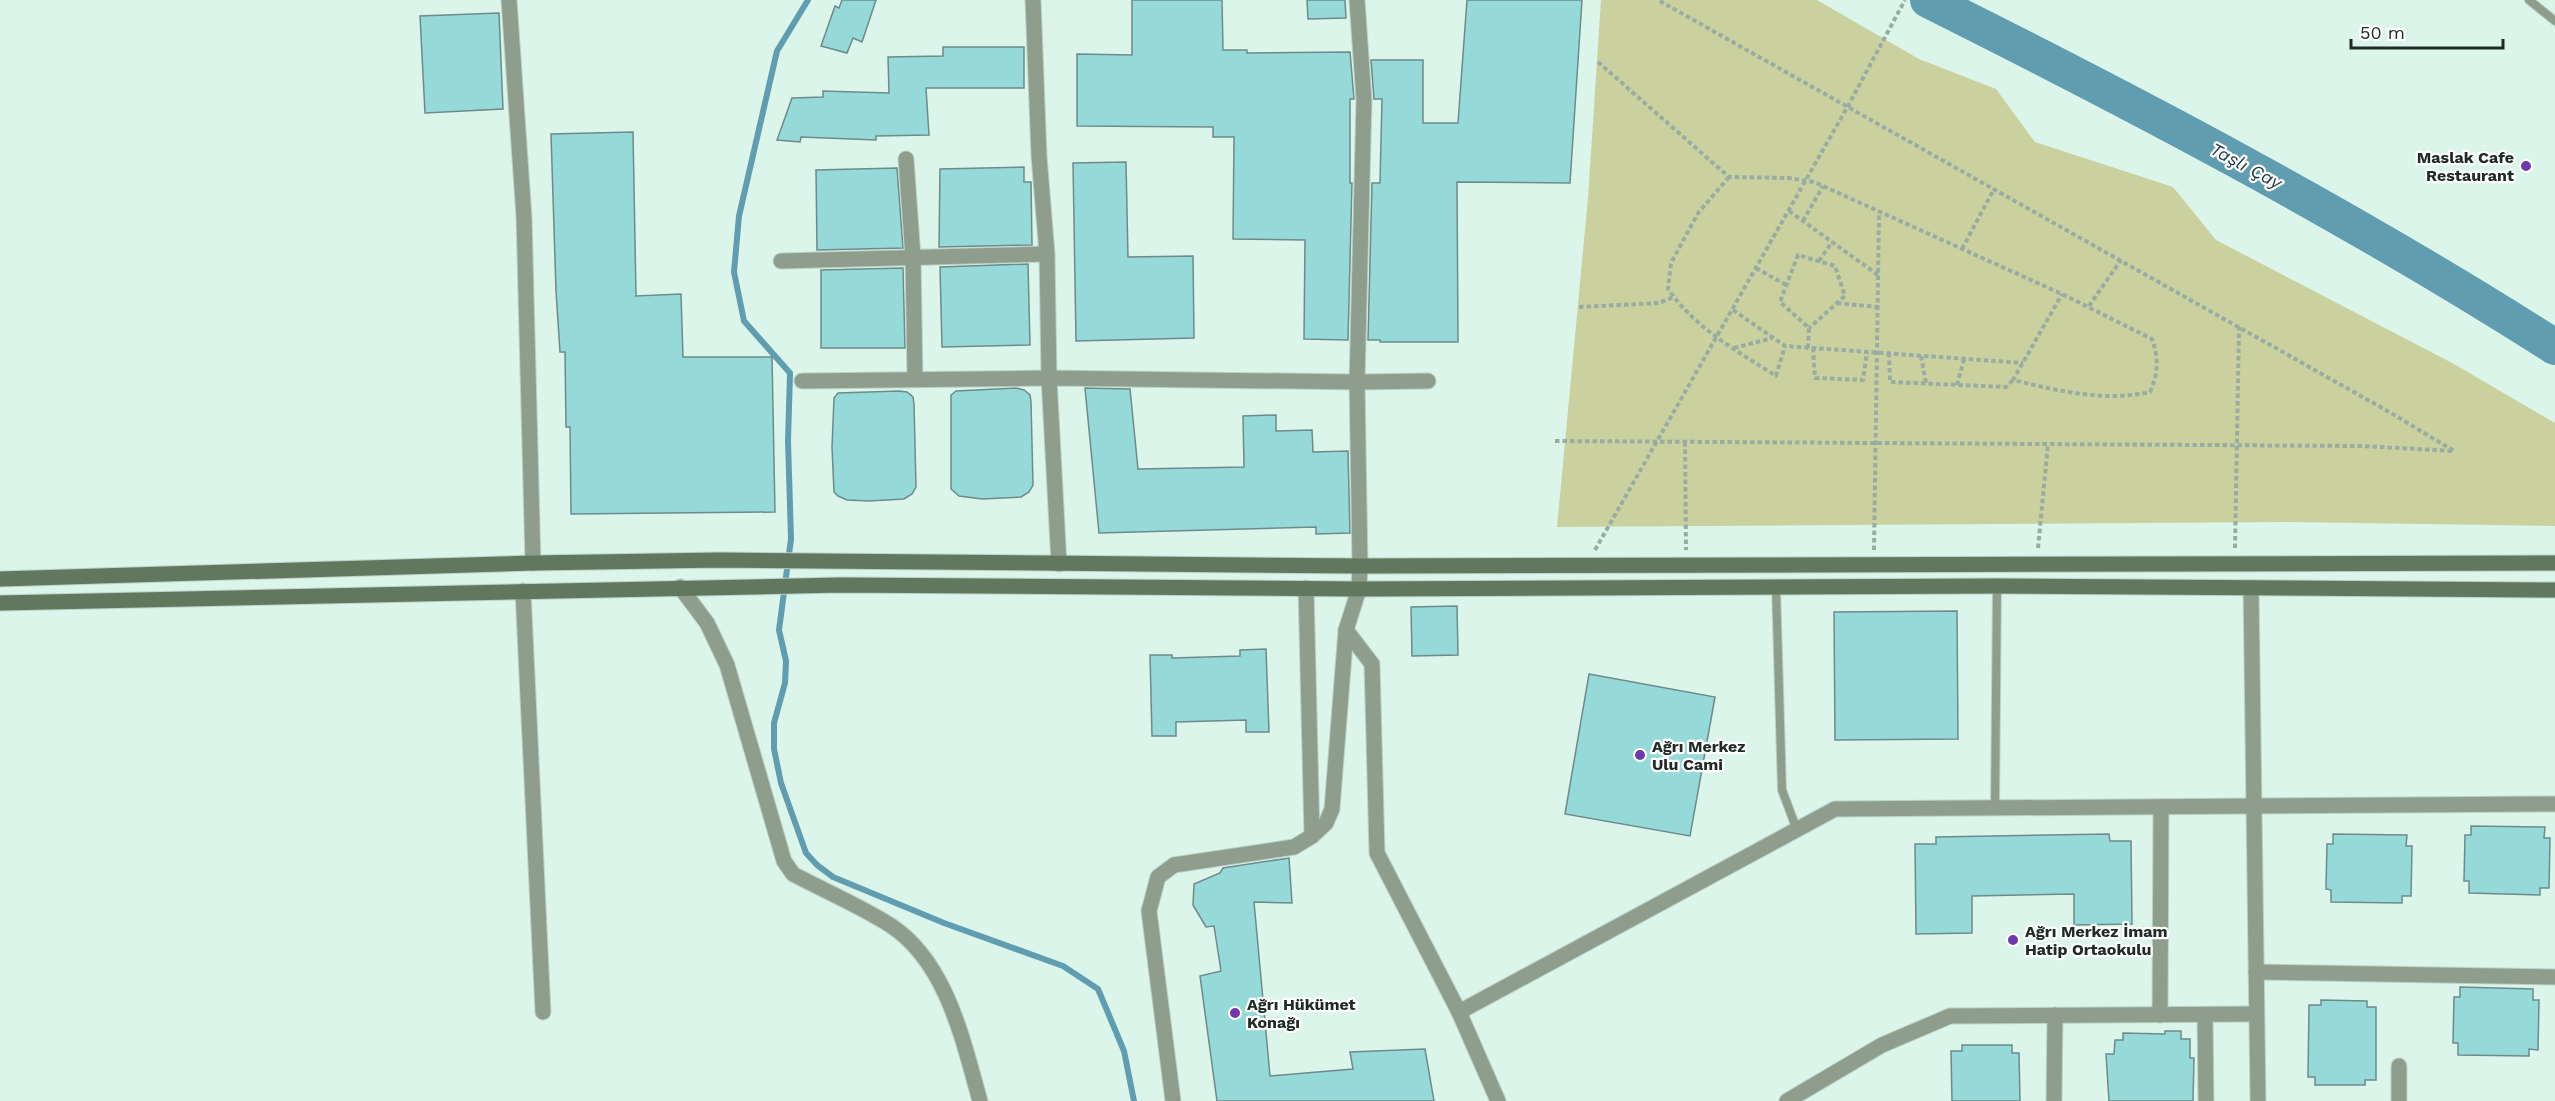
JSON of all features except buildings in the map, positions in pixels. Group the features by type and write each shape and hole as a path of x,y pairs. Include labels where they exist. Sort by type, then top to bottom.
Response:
{"main road":[{"path":"0,579 533,563 720,560 1360,566 2555,563"},
{"path":"0,603 840,585 1359,589 1997,586 2555,590"}],"street":[{"path":"509,0 524,218 533,563"},
{"path":"1033,0 1039,156 1047,254 1049,378 1059,564"},
{"path":"1173,1101 1149,911 1158,877 1174,865 1294,848 1326,823 1332,809 1346,630 1359,589 1360,566 1357,382 1364,100 1358,0"},
{"path":"906,159 913,257 915,379"},
{"path":"781,261 1047,254"},
{"path":"802,381 1049,378 1428,381"},
{"path":"680,587 707,623 727,665 784,861 793,874 891,926 910,942 935,973 954,1013 980,1101"},
{"path":"1306,588 1312,836"},
{"path":"2251,588 2258,1101"},
{"path":"523,591 543,1012"},
{"path":"1346,630 1372,664 1377,852 1459,1012 1498,1101"},
{"path":"1459,1012 1835,809 2555,804"},
{"path":"2160,1015 2161,807"},
{"path":"2256,972 2555,977"},
{"path":"1787,1101 1882,1045 1950,1016 2256,1014"},
{"path":"2054,1101 2055,1015"},
{"path":"2205,1015 2206,1101"},
{"path":"2399,1066 2399,1101"}],"lane":[{"path":"2529,0 2555,21"},
{"path":"1995,808 1997,586"},
{"path":"1776,587 1782,790 1797,830"}],"path":[{"path":"1555,441 2362,446 2454,451 2121,260 1658,0"},
{"path":"1585,566 1806,181 1905,0"},
{"path":"1598,62 1729,177 1751,176 1806,181 1823,186 2089,306 2152,339 2158,355 2156,380 2150,392 2129,396 2094,396 2013,380"},
{"path":"1729,177 1698,213 1671,263 1668,289 1679,304 1717,338 1776,376 1785,346"},
{"path":"1803,222 1823,186"},
{"path":"1962,249 1994,189"},
{"path":"1789,211 1878,275"},
{"path":"1874,565 1879,212"},
{"path":"1819,262 1832,242"},
{"path":"1809,328 1845,296 1834,266 1798,255 1780,302 1809,328 1815,378 1863,380 1867,352"},
{"path":"2089,306 2121,260"},
{"path":"1756,268 1786,285"},
{"path":"1889,353 1890,382 2006,387 2013,380 2062,294"},
{"path":"1579,307 1659,303 1674,297"},
{"path":"1837,303 1878,307"},
{"path":"1732,310 1785,346 2023,363"},
{"path":"2234,564 2239,327"},
{"path":"1733,348 1772,338"},
{"path":"1921,356 1926,383"},
{"path":"1958,385 1964,359"},
{"path":"1685,442 1686,566"},
{"path":"2036,564 2048,444"}],"green space":[{"path":"1601,0 1817,0 1919,59 1996,89 2035,142 2173,187 2216,240 2454,364 2555,423 2555,526 2288,522 1557,527 1588,198"}],"waterway":[{"path":"808,0 777,51 739,216 734,272 744,321 790,373 788,441 791,539 779,630 786,661 785,683 774,723 774,749 781,783 806,853 833,877 944,923 1063,966 1098,989 1124,1051 1134,1101"},
{"name":"Taşlı Çay","path":"1928,0 2246,165 2402,253 2555,347"}],"place":[{"name":"Maslak Cafe Restaurant","path":"2526,166"},
{"name":"Ağrı Merkez Ulu Cami","path":"1640,755"},
{"name":"Ağrı Merkez İmam Hatip Ortaokulu","path":"2013,940"},
{"name":"Ağrı Hükümet Konağı","path":"1235,1013"}]}
